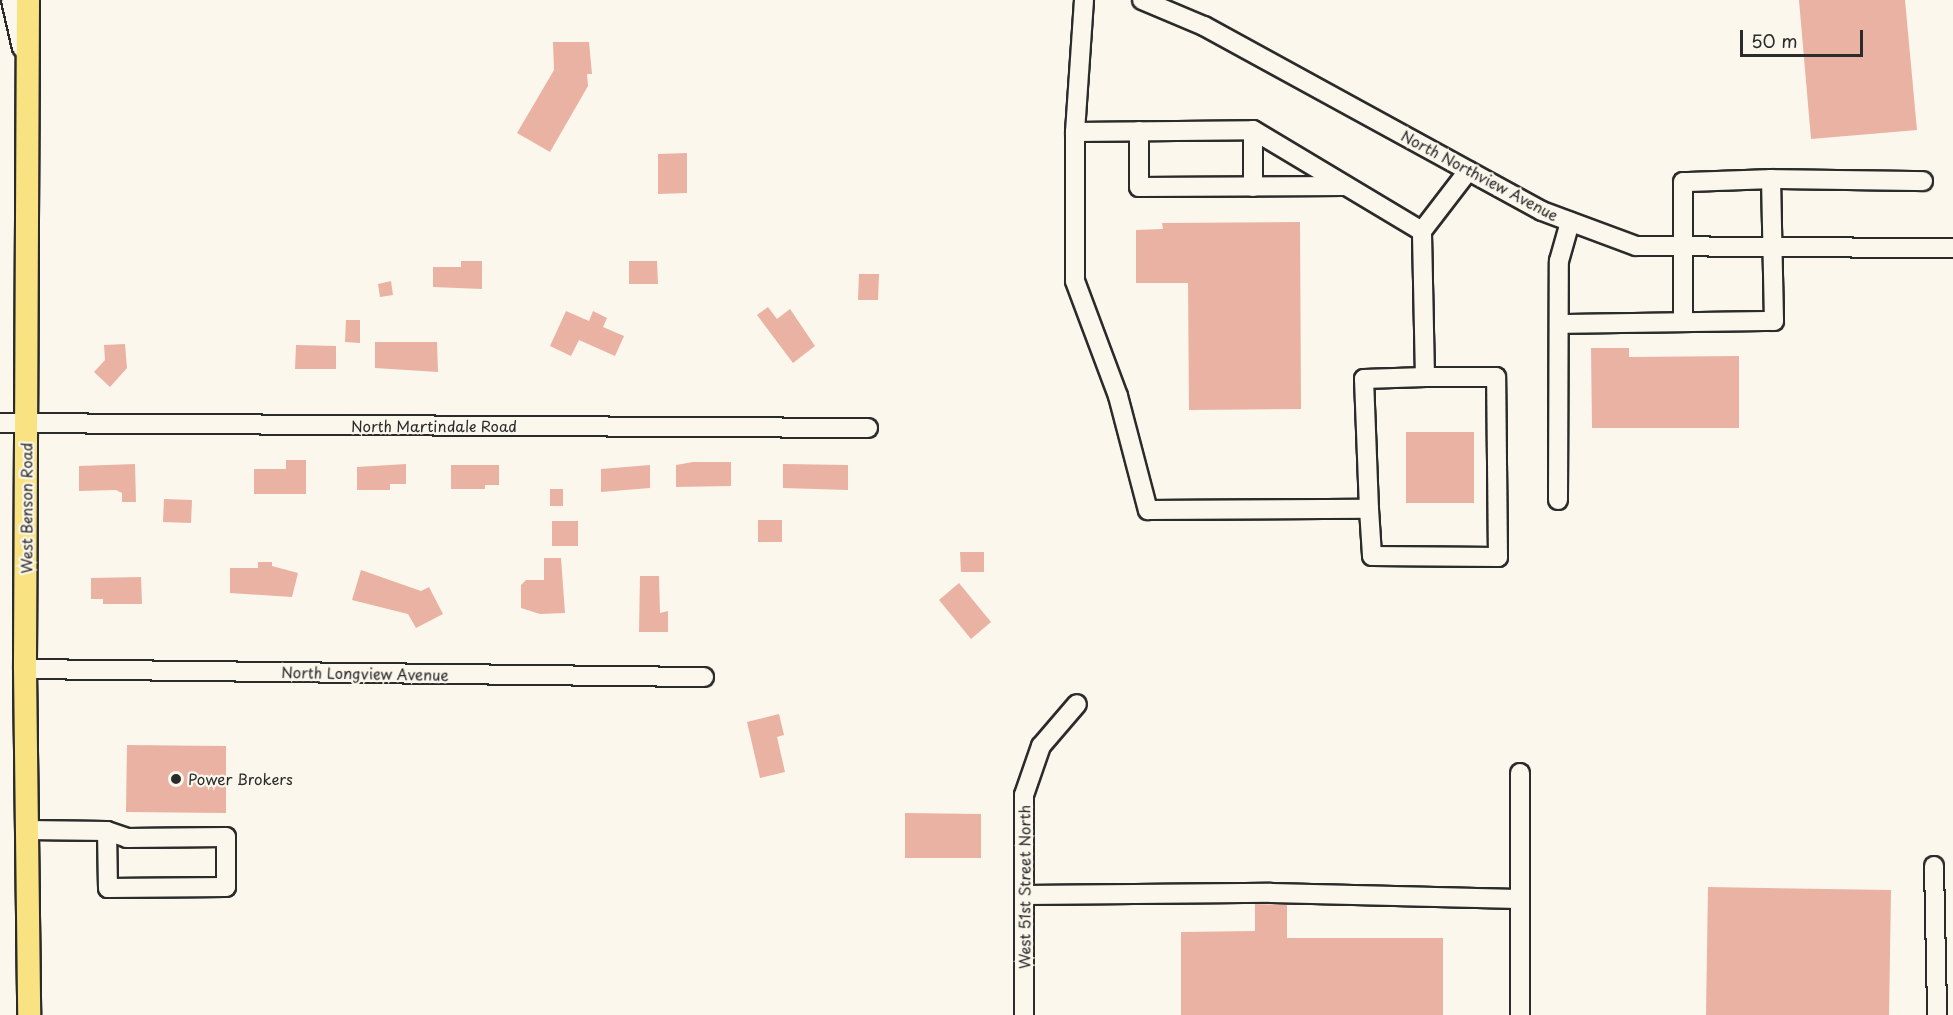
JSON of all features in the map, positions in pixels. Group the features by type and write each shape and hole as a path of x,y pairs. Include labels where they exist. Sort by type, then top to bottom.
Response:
{"main road":[{"name":"West Benson Road","path":"28,0 25,669 29,1015"}],"street":[{"path":"11,0 28,73"},
{"path":"1084,0 1075,132 1075,281 1118,396 1148,510 1370,509"},
{"name":"North Northview Avenue","path":"1142,0 1204,26 1542,211 1636,246 1773,249 1953,248"},
{"path":"1075,132 1253,130 1422,231"},
{"path":"1253,130 1253,187"},
{"path":"1139,131 1139,187 1347,186"},
{"path":"1425,377 1422,231 1468,171"},
{"path":"1559,324 1774,321 1771,179"},
{"path":"1683,322 1685,248 1683,182 1771,179 1923,181"},
{"path":"1558,500 1559,261 1570,222"},
{"path":"1425,377 1496,377 1498,557 1372,556 1364,379 1425,377"},
{"name":"North Martindale Road","path":"0,423 868,428"},
{"name":"North Longview Avenue","path":"25,669 704,677"},
{"name":"West 51st Street North","path":"1024,1015 1024,795 1041,746 1077,704"},
{"path":"1520,774 1518,899 1520,1015"},
{"path":"27,830 108,831 127,838 226,837 226,887 108,888 108,831"},
{"path":"1934,866 1938,1015"},
{"path":"1024,895 1294,893 1518,899"}],"building":[{"path":"1799,0 1905,0 1917,130 1811,139"},
{"path":"553,42 589,42 592,74 587,74 588,86 550,152 517,133 554,70"},
{"path":"687,153 687,193 658,194 658,154"},
{"path":"1300,222 1301,409 1189,410 1188,283 1136,283 1136,230 1163,229 1162,223"},
{"path":"461,261 482,261 482,289 433,287 433,267 461,267"},
{"path":"629,261 657,261 658,284 629,284"},
{"path":"859,274 879,274 878,300 858,300"},
{"path":"391,281 393,295 380,297 378,284"},
{"path":"768,307 777,319 790,309 815,346 793,363 757,315"},
{"path":"566,311 589,321 593,311 607,318 603,327 624,336 615,356 579,340 571,356 550,346"},
{"path":"346,320 360,320 360,343 345,342"},
{"path":"375,342 437,342 438,372 375,368"},
{"path":"125,344 127,368 110,387 94,372 105,360 104,345"},
{"path":"296,345 336,346 336,369 295,369"},
{"path":"1591,348 1629,348 1629,357 1739,356 1739,428 1592,428"},
{"path":"1406,432 1474,432 1474,503 1406,503"},
{"path":"286,460 306,460 306,494 254,494 254,469 286,469"},
{"path":"693,462 731,462 731,486 676,487 676,465"},
{"path":"135,464 136,502 122,502 122,493 116,490 79,491 79,466"},
{"path":"406,464 406,484 390,484 390,490 357,490 357,467"},
{"path":"783,464 848,465 848,490 783,488"},
{"path":"451,465 499,465 499,485 485,485 485,489 451,489"},
{"path":"650,465 650,488 601,492 601,469"},
{"path":"550,489 563,489 563,506 550,506"},
{"path":"164,499 192,500 191,523 163,522"},
{"path":"758,520 782,520 782,542 758,542"},
{"path":"552,521 578,521 578,546 552,546"},
{"path":"960,552 984,552 984,572 961,572"},
{"path":"544,558 561,558 565,613 540,614 521,608 521,585 526,580 544,580"},
{"path":"258,562 272,562 272,566 298,573 292,597 230,593 230,568 258,568"},
{"path":"361,570 421,591 429,587 443,614 416,628 408,614 352,600"},
{"path":"640,576 659,576 660,613 668,611 668,632 639,632"},
{"path":"141,577 142,604 103,604 103,599 91,599 91,578"},
{"path":"959,583 991,622 971,639 939,600"},
{"path":"779,714 784,735 777,737 785,772 760,778 747,722"},
{"name":"Power Brokers","path":"127,745 226,746 226,813 126,812"},
{"path":"905,813 981,814 981,858 905,858"},
{"path":"1708,887 1891,890 1889,1015 1706,1015"},
{"path":"1255,904 1287,905 1287,938 1443,938 1443,1015 1181,1015 1181,932 1255,931"}],"place":[{"name":"Power Brokers","path":"176,779"}]}
